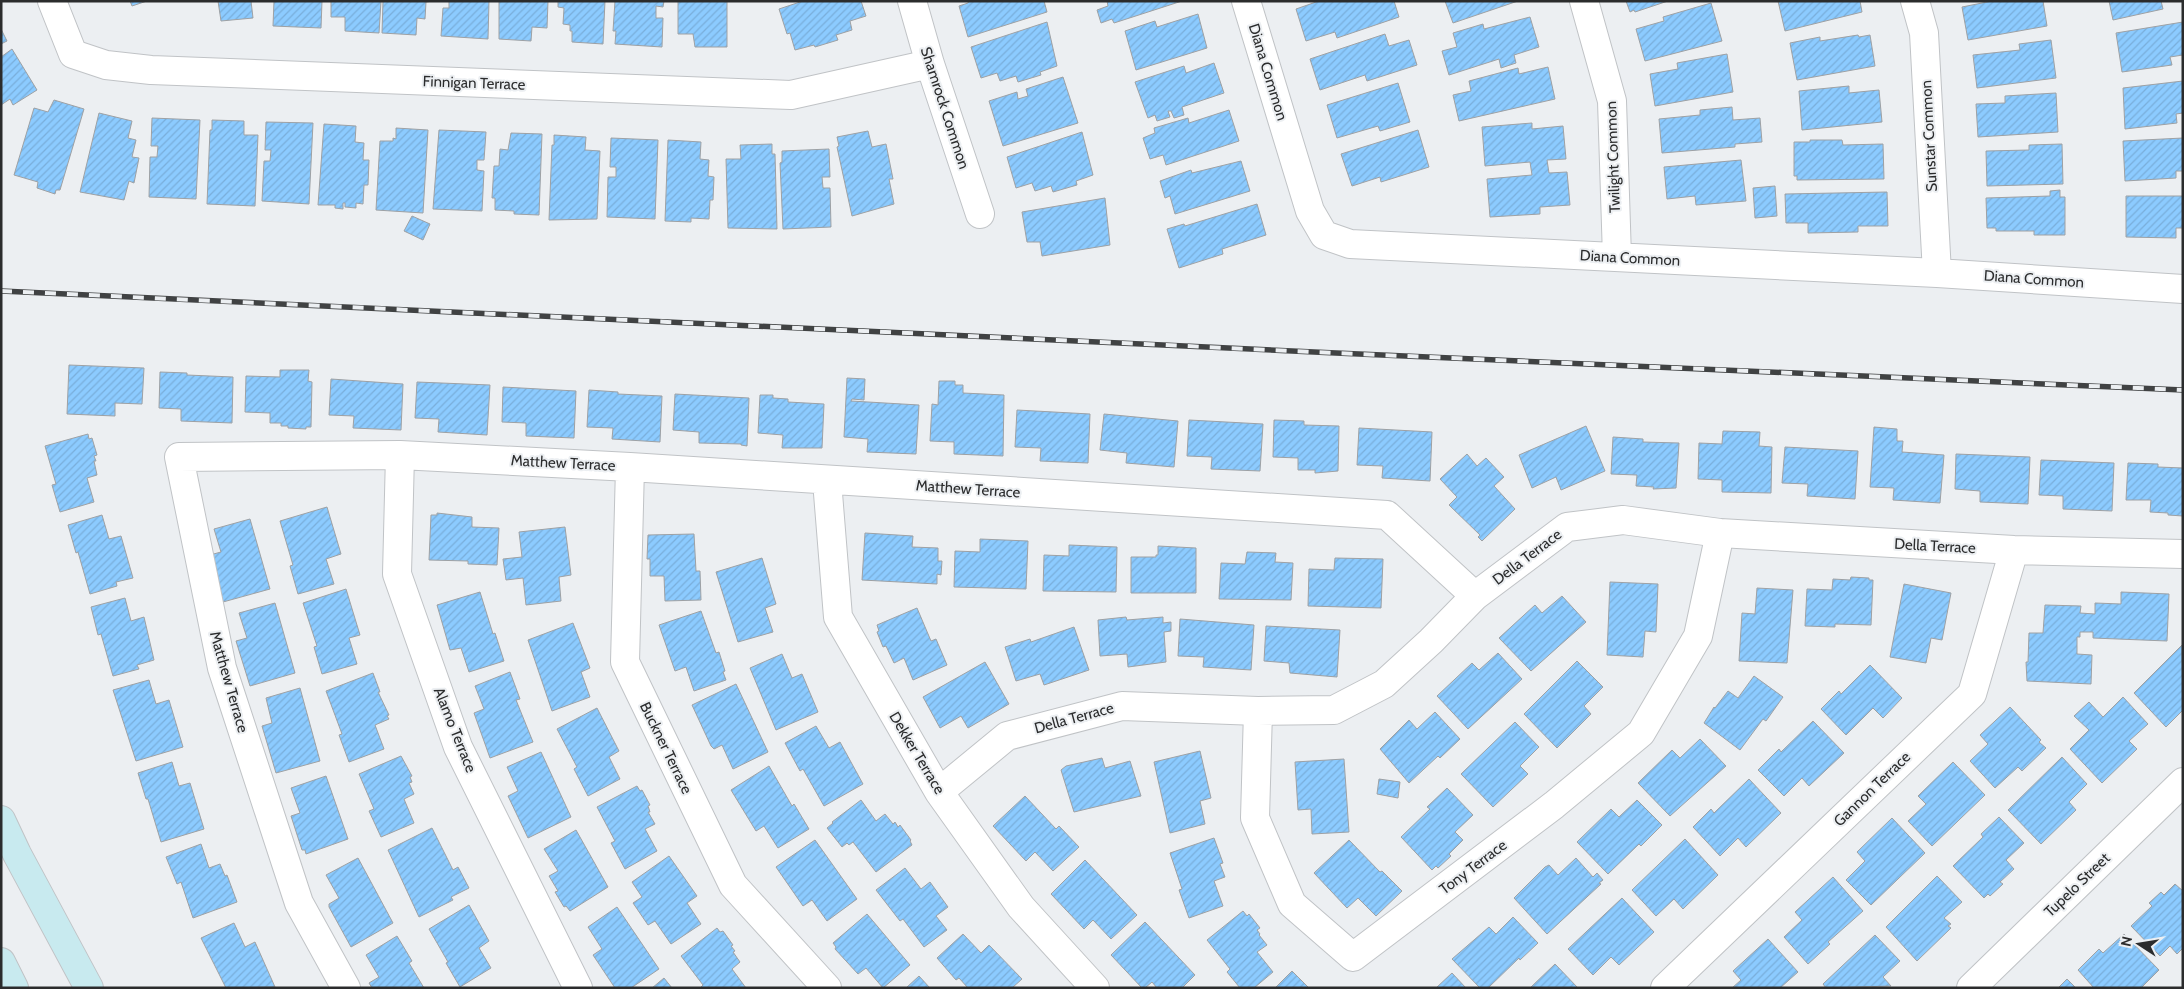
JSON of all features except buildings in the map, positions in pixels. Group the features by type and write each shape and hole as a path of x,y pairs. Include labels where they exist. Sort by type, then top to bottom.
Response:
{"main road":[{"path":"1,820 17,854 89,988"},
{"path":"1,962 14,988"}],"street":[{"name":"Finnigan Terrace","path":"52,1 73,54 106,65 151,70 791,95 930,64"},
{"name":"Shamrock Common","path":"912,1 930,64 980,214"},
{"name":"Diana Common","path":"1246,1 1310,211 1324,234 1350,244 1937,273 2183,290"},
{"name":"Twilight Common","path":"1584,1 1612,101 1617,257"},
{"name":"Sunstar Common","path":"1915,1 1924,33 1937,273"},
{"name":"Matthew Terrace","path":"346,988 299,902 222,668 179,457 400,455 630,467 1387,515 1475,596"},
{"name":"Alamo Terrace","path":"400,455 397,574 458,747 578,988"},
{"name":"Buckner Terrace","path":"630,467 624,662 732,885 827,988"},
{"name":"Dekker Terrace","path":"827,480 838,617 939,792 1021,906 1094,988"},
{"name":"Della Terrace","path":"939,792 1007,736 1122,706 1258,711 1334,710 1384,684 1475,596 1566,527 1623,520 1720,533 2014,550 2183,554"},
{"name":"Tony Terrace","path":"1258,711 1255,818 1292,904 1353,958 1554,805 1642,733 1698,636 1720,533"},
{"name":"Gannon Terrace","path":"1665,988 1972,694 2014,550"},
{"name":"Tupelo Street","path":"1971,988 2183,782"}],"railway":[{"path":"1,291 2183,390"}]}
